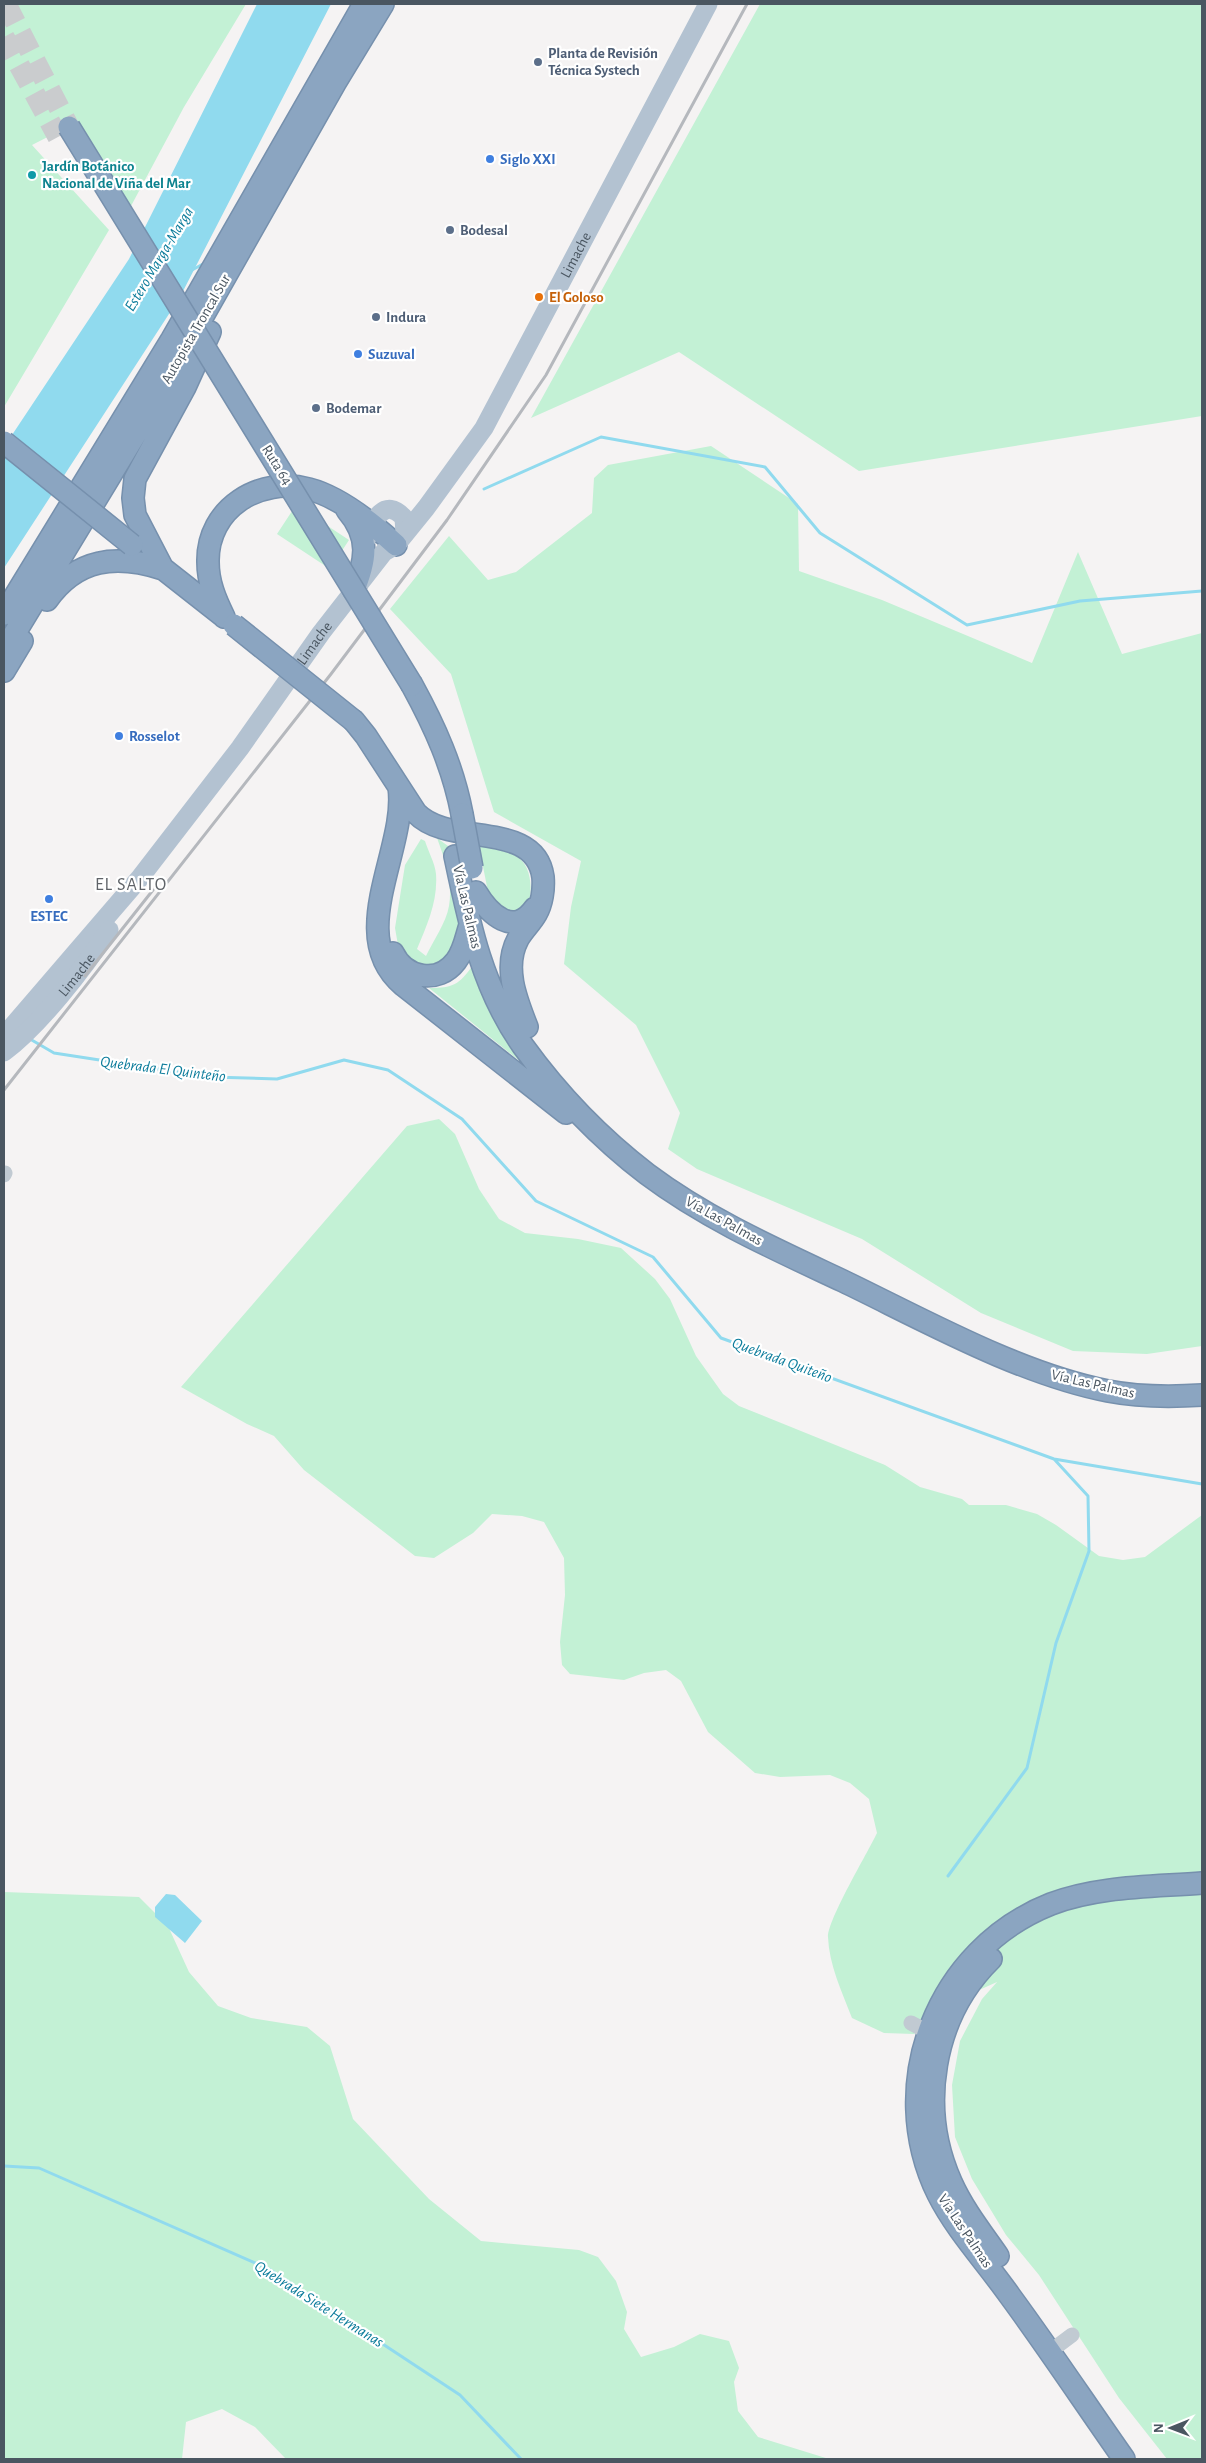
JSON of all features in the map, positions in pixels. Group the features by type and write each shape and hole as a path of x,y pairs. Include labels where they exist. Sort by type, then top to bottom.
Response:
{"highway":[{"name":"Autopista Troncal Sur","path":"4,614 144,386 364,4"},
{"name":"Autopista Troncal Sur","path":"4,651 139,429 335,83 383,4"},
{"name":"Ruta 64","path":"63,132 406,689 430,751 439,816"},
{"path":"163,569 135,515 133,498 135,479 185,387 255,227"},
{"path":"4,594 97,450 144,386"},
{"path":"4,442 354,721 399,787 439,816 451,831 501,838 525,848 537,861 542,874 541,900 536,915 517,941 511,962 512,982 527,1027"},
{"path":"229,621 210,582 209,551 217,524 234,504 255,491 285,486 319,492 400,539"},
{"path":"343,506 359,528 364,547 365,561 353,592"},
{"path":"4,671 48,599 70,575 86,566 103,562 148,564 163,569"},
{"path":"399,787 401,805 399,824 385,876 380,907 379,942 387,966 398,980 462,1032 572,1118 615,1147"},
{"path":"439,816 410,837 397,867 388,928 392,950 398,962 407,971 420,976 440,974 458,960 470,924"},
{"name":"Vía Las Palmas","path":"439,816 476,892 492,956 506,991 527,1027 570,1082 626,1138 662,1167 720,1204 943,1315 1041,1359 1088,1374 1136,1383 1202,1384"},
{"name":"Vía Las Palmas","path":"463,862 470,924 487,981 513,1031 557,1088 615,1147 660,1183 719,1220 936,1326 1058,1378 1108,1391 1141,1395 1202,1396"},
{"path":"476,892 490,912 505,921 524,919 541,900"},
{"name":"Vía Las Palmas","path":"1124,2459 938,2194 925,2160 918,2123 919,2028 943,1998 963,1968 989,1942 1018,1920 1051,1904 1086,1894 1202,1883"},
{"name":"Vía Las Palmas","path":"1140,2459 1066,2340 960,2200 944,2167 933,2114 934,2078 941,2042 955,2008 974,1978 998,1951 1027,1930 1058,1914 1092,1904 1202,1895"}],"main road":[{"name":"Limache","path":"11,1044 29,1013 74,978 108,933 139,879 240,748 280,689 384,552 400,539 445,484 484,428 708,4"},
{"path":"364,547 372,524"},
{"name":"Limache","path":"240,748 281,703 390,560 400,539"}],"street":[{"name":"Limache","path":"4,1063 11,1044"}],"green space":[{"name":"Jardín Botánico Nacional de Viña del Mar","path":"4,4 246,4 184,107 131,206 77,122 32,145 109,230 4,407"},
{"path":"760,4 1202,4 1202,416 859,471 679,352 531,418"},
{"path":"711,446 798,504 799,571 882,600 1032,663 1078,552 1122,654 1202,633 1202,1346 1147,1354 1073,1351 981,1313 862,1239 697,1169 668,1149 680,1113 636,1025 564,964 571,907 581,861 494,812 451,674 390,609 449,536 488,580 516,572 592,513 594,478 608,465"},
{"path":"296,505 349,540 330,569 277,534"},
{"path":"437,838 448,846 459,894 461,929 458,945 451,958 438,967 415,970 399,951 395,928 405,865 421,839 425,841 436,874 435,894 431,913 417,949 426,956 445,919 450,897 447,872"},
{"path":"479,846 510,853 520,859 528,870 530,877 530,899 528,905 508,914 495,907 488,892"},
{"path":"473,965 547,1083 429,988 455,984 464,977"},
{"path":"439,1119 455,1134 479,1189 499,1219 525,1233 578,1239 621,1248 655,1279 670,1299 696,1356 723,1394 739,1406 885,1465 920,1487 962,1499 969,1505 1006,1505 1037,1514 1056,1525 1099,1556 1123,1560 1145,1557 1202,1515 1202,2459 1167,2459 1119,2398 1039,2275 1006,2235 972,2179 955,2137 952,2085 960,2041 982,1999 997,1982 977,1991 914,2034 884,2033 852,2018 833,1968 828,1937 834,1916 877,1833 869,1799 850,1783 830,1775 780,1777 755,1773 708,1732 681,1681 666,1670 644,1673 624,1680 570,1674 562,1665 560,1642 565,1595 564,1558 544,1522 522,1516 492,1514 473,1533 434,1558 415,1556 304,1470 274,1436 247,1424 181,1387 407,1126"},
{"path":"4,1892 139,1897 168,1926 189,1972 218,2006 251,2018 307,2027 330,2046 353,2119 429,2199 481,2241 579,2250 598,2257 616,2281 627,2312 624,2329 641,2357 674,2347 700,2334 729,2341 739,2368 734,2382 738,2411 758,2437 829,2459 286,2459 255,2427 222,2409 186,2422 182,2459 4,2459"}],"water":[{"name":"Estero Marga-Marga","path":"257,4 331,4 180,297 4,568 4,447 129,259"},
{"path":"166,1894 175,1895 202,1921 185,1943 155,1917 155,1907"}],"waterway":[{"path":"192,270 203,264"},
{"path":"484,489 601,437 765,467 820,533 967,625 1080,601 1202,591"},
{"name":"Quebrada Quiteño","path":"30,1039 54,1053 210,1077 277,1079 344,1060 388,1070 462,1119 536,1201 653,1257 721,1338 1054,1459 1202,1484"},
{"path":"948,1876 1027,1768 1056,1643 1089,1551 1088,1496 1054,1459"},
{"name":"Quebrada Siete Hermanas","path":"4,2166 39,2168 269,2269 460,2395 521,2459"}],"tunnel":[{"path":"6,4 69,127"},
{"path":"4,37 58,137"}],"railway":[{"path":"4,1090 331,674 447,520 546,375 747,4"},
{"path":"85,976 153,890"}],"place":[{"name":"Planta de Revisión Técnica Systech","path":"538,62"},
{"name":"Siglo XXI","path":"490,159"},
{"name":"Jardín Botánico Nacional de Viña del Mar","path":"32,175"},
{"name":"Bodesal","path":"450,230"},
{"name":"El Goloso","path":"539,297"},
{"name":"Indura","path":"376,317"},
{"name":"Suzuval","path":"358,354"},
{"name":"Bodemar","path":"316,408"},
{"name":"Rosselot","path":"119,736"},
{"name":"ESTEC","path":"49,899"}],"district":[{"name":"EL SALTO","path":"131,885"}],"water label":[{"name":"Quebrada El Quinteño","path":"163,1069"}]}
